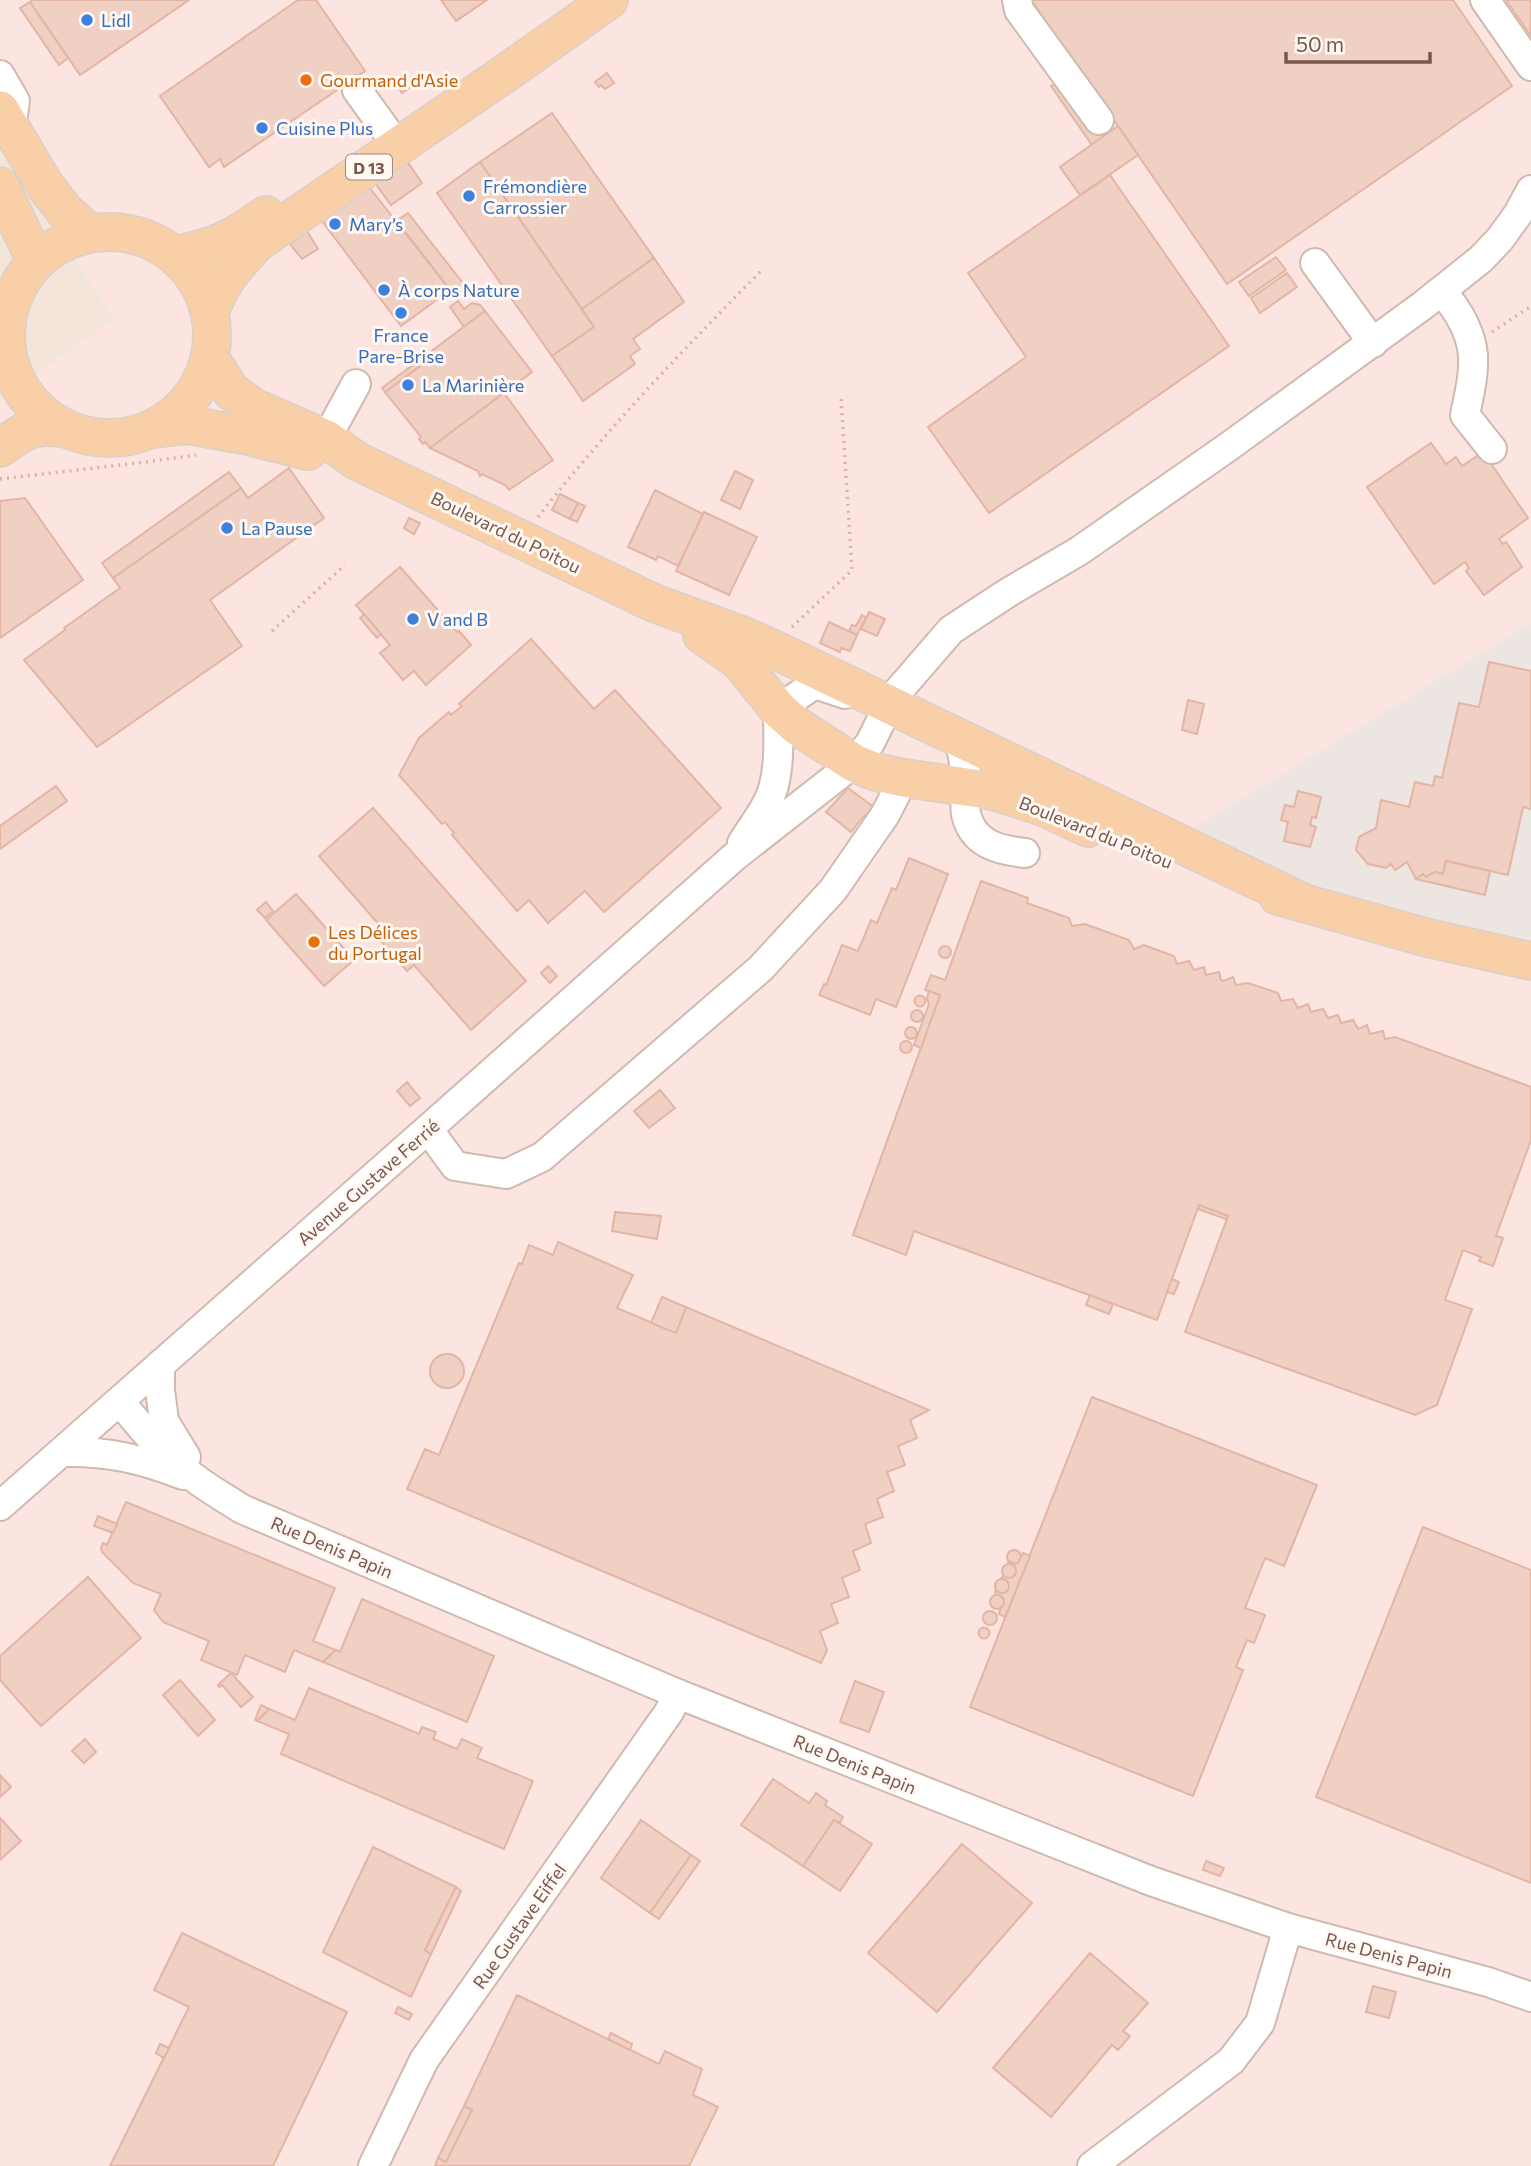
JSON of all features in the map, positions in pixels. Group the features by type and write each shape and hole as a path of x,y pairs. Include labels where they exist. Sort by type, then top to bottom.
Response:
{"main road":[{"name":"D 13","path":"175,255 207,248 240,234 463,79 570,0"},
{"name":"D 13","path":"210,312 219,288 228,274 258,242 609,0"},
{"path":"6,120 46,187 65,211 89,233"},
{"path":"0,186 36,261"},
{"path":"0,448 27,430 42,426 62,428 92,438 123,438 153,429 179,412 199,387 210,358 213,335 207,300 194,275 175,255 149,239 120,232 89,233 61,243 36,261 18,285 7,313 3,347 14,377 34,407 62,428"},
{"name":"Boulevard du Poitou","path":"210,358 231,391 253,407 326,439 357,461 654,603 771,648 1302,902"},
{"name":"Boulevard du Poitou","path":"153,429 188,425 210,428 357,461"},
{"name":"Boulevard du Poitou","path":"654,603 717,644 739,662 778,709 797,726 854,763 876,772 994,791 1043,807 1112,839 1235,886 1428,938 1531,961"}],"street":[{"path":"1017,0 1019,10 1099,120"},
{"path":"1485,0 1531,66"},
{"path":"0,75 15,101 6,120"},
{"path":"357,90 386,130"},
{"path":"1315,263 1373,343 1482,259 1518,214 1531,190"},
{"path":"1441,291 1451,302 1469,338 1474,363 1465,415 1492,449"},
{"name":"Avenue Gustave Ferrié","path":"0,1506 734,857 854,763 870,743 881,721 877,700 917,670 960,647 1021,603 1079,551 1373,343"},
{"path":"326,439 356,384"},
{"path":"778,709 815,684 877,700"},
{"name":"Avenue Gustave Ferrié","path":"734,857 774,786 778,709"},
{"path":"959,738 967,787 966,813 972,832 983,842 1000,850 1024,853"},
{"path":"428,1129 455,1166 506,1174 542,1157 761,968 833,890 886,815 904,778"},
{"name":"Rue Denis Papin","path":"160,1365 164,1421 199,1482"},
{"name":"Rue Denis Papin","path":"120,1401 137,1423 199,1482"},
{"name":"Rue Denis Papin","path":"63,1452 88,1451 149,1462 199,1482 242,1509 678,1694 1151,1881 1288,1928 1488,1982 1531,1997"},
{"name":"Rue Gustave Eiffel","path":"373,2166 424,2060 669,1712 678,1694"},
{"path":"1092,2166 1231,2061 1260,2023 1288,1928"}],"path":[{"path":"516,537 537,518 600,440 654,381 761,271"},
{"path":"771,648 852,570 841,397"},
{"path":"0,479 195,455 201,446"},
{"path":"272,631 345,565"}],"shaded area":[{"path":"0,0 1531,0 1531,623 1185,834 1353,904 1531,940 1531,2166 0,2166 0,399 115,318 0,142"},
{"path":"0,142 115,319 0,399"},
{"path":"1531,623 1531,940 1353,904 1184,834"}],"building":[{"path":"189,0 80,75 30,2"},
{"path":"298,0 316,0 365,71 224,167 220,159 209,167 160,96"},
{"path":"441,0 487,0 456,21"},
{"path":"1031,0 1453,0 1512,86 1227,284"},
{"path":"1506,0 1531,0 1531,36"},
{"path":"30,2 68,58 59,65 20,8"},
{"path":"607,73 614,83 605,89 601,85 599,87 595,82"},
{"path":"400,76 409,88 402,93 394,81"},
{"path":"1063,78 1104,136 1092,145 1051,86"},
{"path":"552,113 654,258 582,309 480,162"},
{"path":"1118,126 1138,155 1080,195 1060,167"},
{"path":"407,161 422,183 391,205 375,183"},
{"path":"480,162 594,327 552,356 437,193"},
{"path":"1110,175 1229,346 989,513 928,427 1026,357 968,273"},
{"path":"369,187 450,290 401,326 322,221"},
{"path":"408,213 466,287 455,296 397,221"},
{"path":"307,231 318,249 302,259 290,244"},
{"path":"1276,257 1286,270 1249,296 1239,282"},
{"path":"654,258 684,302 633,339 640,349 630,356 635,364 583,401 552,356 594,327 582,309"},
{"path":"1287,273 1297,287 1260,313 1251,298"},
{"path":"458,301 464,309 472,303 480,305 485,311 464,327 450,307"},
{"path":"485,311 532,372 430,448 425,442 423,444 419,439 421,437 385,392 420,366 417,362"},
{"path":"417,362 420,366 385,392 382,388"},
{"path":"504,393 553,460 509,490 505,485 482,474 480,476 478,471 430,448"},
{"path":"1431,443 1446,464 1456,457 1462,466 1483,452 1528,518 1499,539 1503,544 1506,542 1522,567 1484,595 1466,571 1469,568 1465,562 1434,584 1367,487"},
{"path":"289,468 324,518 210,600 242,646 97,747 24,660 120,588 113,578 241,488 248,498"},
{"path":"735,471 753,480 740,509 721,500"},
{"path":"229,472 241,488 113,578 102,563"},
{"path":"655,490 703,514 678,566 658,556 656,560 628,547"},
{"path":"560,494 578,503 570,519 552,510"},
{"path":"25,498 83,580 0,638 0,501"},
{"path":"578,503 585,506 577,522 570,519"},
{"path":"704,512 757,537 729,595 676,571"},
{"path":"409,518 420,523 414,534 404,528"},
{"path":"400,567 471,645 426,685 414,671 403,680 380,653 390,645 356,605"},
{"path":"869,612 885,619 877,636 861,629"},
{"path":"364,614 381,634 377,638 360,618"},
{"path":"862,615 866,618 857,635 849,631 852,625 856,626"},
{"path":"829,622 857,635 850,651 841,648 840,652 820,643"},
{"path":"531,639 594,709 615,690 721,808 604,912 585,891 548,923 529,900 517,911 452,835 454,833 445,822 442,824 399,775 419,738 449,712 451,715 462,706 459,704"},
{"path":"1489,662 1531,671 1531,809 1523,807 1508,875 1446,861 1443,874 1435,872 1426,877 1423,874 1416,879 1407,862 1395,870 1391,864 1386,868 1368,864 1356,850 1359,837 1376,828 1381,800 1409,807 1415,782 1433,786 1435,776 1442,778 1459,703 1479,707"},
{"path":"1188,700 1204,704 1197,734 1182,730"},
{"path":"56,786 67,801 0,849 0,826"},
{"path":"848,788 875,808 862,818 851,832 826,812"},
{"path":"1298,791 1321,797 1316,818 1312,817 1310,825 1316,827 1310,847 1284,841 1288,822 1281,820 1285,805 1294,807"},
{"path":"373,808 526,981 471,1030 414,965 407,971 375,934 382,928 319,856"},
{"path":"909,858 948,874 896,1007 876,999 870,1015 819,995 824,984 826,985 842,945 858,951 871,920 877,923 892,888 896,890"},
{"path":"1446,861 1490,871 1485,895 1416,879 1423,874 1426,877 1435,872 1443,874"},
{"path":"981,881 1028,898 1027,903 1069,918 1072,926 1085,924 1129,940 1134,949 1144,945 1174,956 1177,964 1189,961 1194,970 1204,967 1206,975 1219,972 1221,980 1233,977 1236,985 1248,983 1278,993 1281,1001 1293,999 1298,1008 1308,1004 1311,1012 1323,1009 1328,1018 1338,1015 1341,1023 1353,1020 1358,1029 1367,1025 1370,1034 1383,1031 1385,1039 1395,1037 1531,1087 1531,1140 1496,1236 1503,1238 1493,1266 1479,1261 1481,1257 1463,1250 1445,1300 1472,1309 1437,1405 1415,1415 1185,1332 1228,1216 1199,1205 1157,1320 914,1231 906,1255 853,1235 940,995 925,990 931,975 945,980"},
{"path":"296,894 354,960 324,986 266,920"},
{"path":"266,902 273,911 265,918 257,910"},
{"path":"945,946 951,952 945,958 939,952"},
{"path":"548,966 557,976 550,983 541,973"},
{"path":"929,991 940,995 921,1048 914,1045 929,1004"},
{"path":"920,996 924,997 924,1005 920,1006 916,1005 915,1001 916,997"},
{"path":"917,1010 923,1016 917,1022 911,1016"},
{"path":"911,1027 917,1033 911,1039 905,1033"},
{"path":"906,1041 912,1047 906,1053 900,1047"},
{"path":"407,1082 420,1098 410,1106 397,1091"},
{"path":"660,1090 675,1108 649,1128 634,1111"},
{"path":"1199,1205 1228,1216 1226,1219 1198,1209"},
{"path":"615,1212 661,1216 657,1239 612,1231"},
{"path":"558,1242 633,1275 617,1308 676,1333 686,1307 929,1410 910,1420 917,1438 898,1446 905,1465 887,1472 894,1491 877,1499 883,1517 865,1524 871,1543 853,1551 860,1570 842,1578 849,1597 831,1604 838,1623 820,1631 827,1650 821,1663 407,1489 425,1449 439,1455 519,1263 522,1264 529,1245 553,1255"},
{"path":"1172,1279 1179,1282 1174,1294 1167,1292"},
{"path":"1090,1295 1113,1304 1109,1314 1086,1305"},
{"path":"662,1297 686,1307 676,1333 651,1323"},
{"path":"447,1354 459,1359 464,1371 459,1383 447,1388 435,1383 430,1371 435,1359"},
{"path":"1092,1397 1317,1485 1284,1566 1265,1558 1245,1608 1265,1615 1254,1643 1247,1640 1236,1667 1243,1670 1193,1796 970,1707"},
{"path":"126,1502 335,1588 313,1641 336,1650 323,1662 294,1650 285,1672 245,1655 237,1675 201,1660 209,1641 163,1622 154,1610 161,1594 133,1583 102,1552 103,1543 107,1545"},
{"path":"98,1516 117,1524 113,1533 94,1526"},
{"path":"1423,1527 1531,1570 1531,1883 1316,1797"},
{"path":"1014,1550 1019,1552 1019,1562 1014,1564 1009,1562 1007,1557 1009,1552"},
{"path":"1023,1553 1030,1556 1005,1617 999,1614 1003,1599 994,1596 996,1590 1000,1593 1008,1590 1008,1582 1001,1579 1004,1574 1011,1577 1016,1572 1013,1566 1008,1564 1009,1561 1018,1563"},
{"path":"1009,1564 1014,1566 1014,1576 1009,1578 1004,1576 1002,1571 1004,1566"},
{"path":"88,1577 141,1638 41,1726 0,1680 0,1656"},
{"path":"1002,1579 1007,1581 1007,1591 1002,1593 997,1591 995,1586 997,1581"},
{"path":"997,1595 1002,1597 1002,1607 997,1609 992,1607 990,1602 992,1597"},
{"path":"362,1599 494,1656 467,1722 323,1662 336,1650 340,1652"},
{"path":"990,1611 995,1613 995,1623 990,1625 985,1623 983,1618 985,1613"},
{"path":"984,1628 988,1629 988,1637 984,1638 980,1637 979,1633 980,1629"},
{"path":"231,1673 253,1697 241,1707 222,1685 218,1685"},
{"path":"180,1680 215,1720 198,1736 163,1695"},
{"path":"855,1681 884,1692 869,1732 840,1722"},
{"path":"309,1688 419,1734 422,1727 436,1732 433,1739 457,1749 462,1739 482,1748 477,1758 533,1781 504,1849 281,1754 289,1734 257,1721 269,1709 295,1720"},
{"path":"261,1705 269,1709 257,1721 255,1720"},
{"path":"85,1739 96,1752 84,1763 72,1751"},
{"path":"0,1775 11,1787 0,1797"},
{"path":"773,1779 809,1803 816,1793 827,1801 825,1805 843,1817 840,1823 834,1820 803,1866 741,1825"},
{"path":"0,1818 21,1841 0,1860"},
{"path":"641,1820 691,1855 650,1913 601,1878"},
{"path":"834,1820 872,1844 840,1891 803,1866"},
{"path":"962,1844 1032,1903 937,2012 868,1953"},
{"path":"373,1847 456,1887 425,1950 431,1954 411,1997 323,1952"},
{"path":"691,1855 700,1861 659,1919 650,1913"},
{"path":"1206,1861 1224,1868 1220,1876 1203,1870"},
{"path":"456,1887 461,1891 431,1954 425,1950"},
{"path":"182,1933 347,2012 273,2166 110,2166 189,2007 154,1990"},
{"path":"1090,1953 1148,2003 1123,2031 1130,2036 1118,2050 1112,2045 1051,2117 993,2068"},
{"path":"1373,1986 1396,1992 1389,2018 1366,2012"},
{"path":"517,1995 659,2064 665,2051 702,2069 693,2095 718,2107 689,2166 435,2166 438,2158 446,2162 472,2110 464,2106"},
{"path":"398,2007 412,2014 409,2020 395,2013"},
{"path":"611,2033 632,2044 630,2050 608,2039"},
{"path":"160,2044 169,2048 164,2058 156,2053"},
{"path":"464,2106 472,2110 446,2162 438,2158"}],"place":[{"name":"Lidl","path":"87,20"},
{"name":"Gourmand d'Asie","path":"306,80"},
{"name":"Cuisine Plus","path":"262,128"},
{"name":"Frémondière Carrossier","path":"469,196"},
{"name":"Mary’s","path":"335,224"},
{"name":"À corps Nature","path":"384,290"},
{"name":"France Pare-Brise","path":"401,313"},
{"name":"La Marinière","path":"408,385"},
{"name":"La Pause","path":"227,528"},
{"name":"V and B","path":"413,619"},
{"name":"Les Délices du Portugal","path":"314,942"}]}
